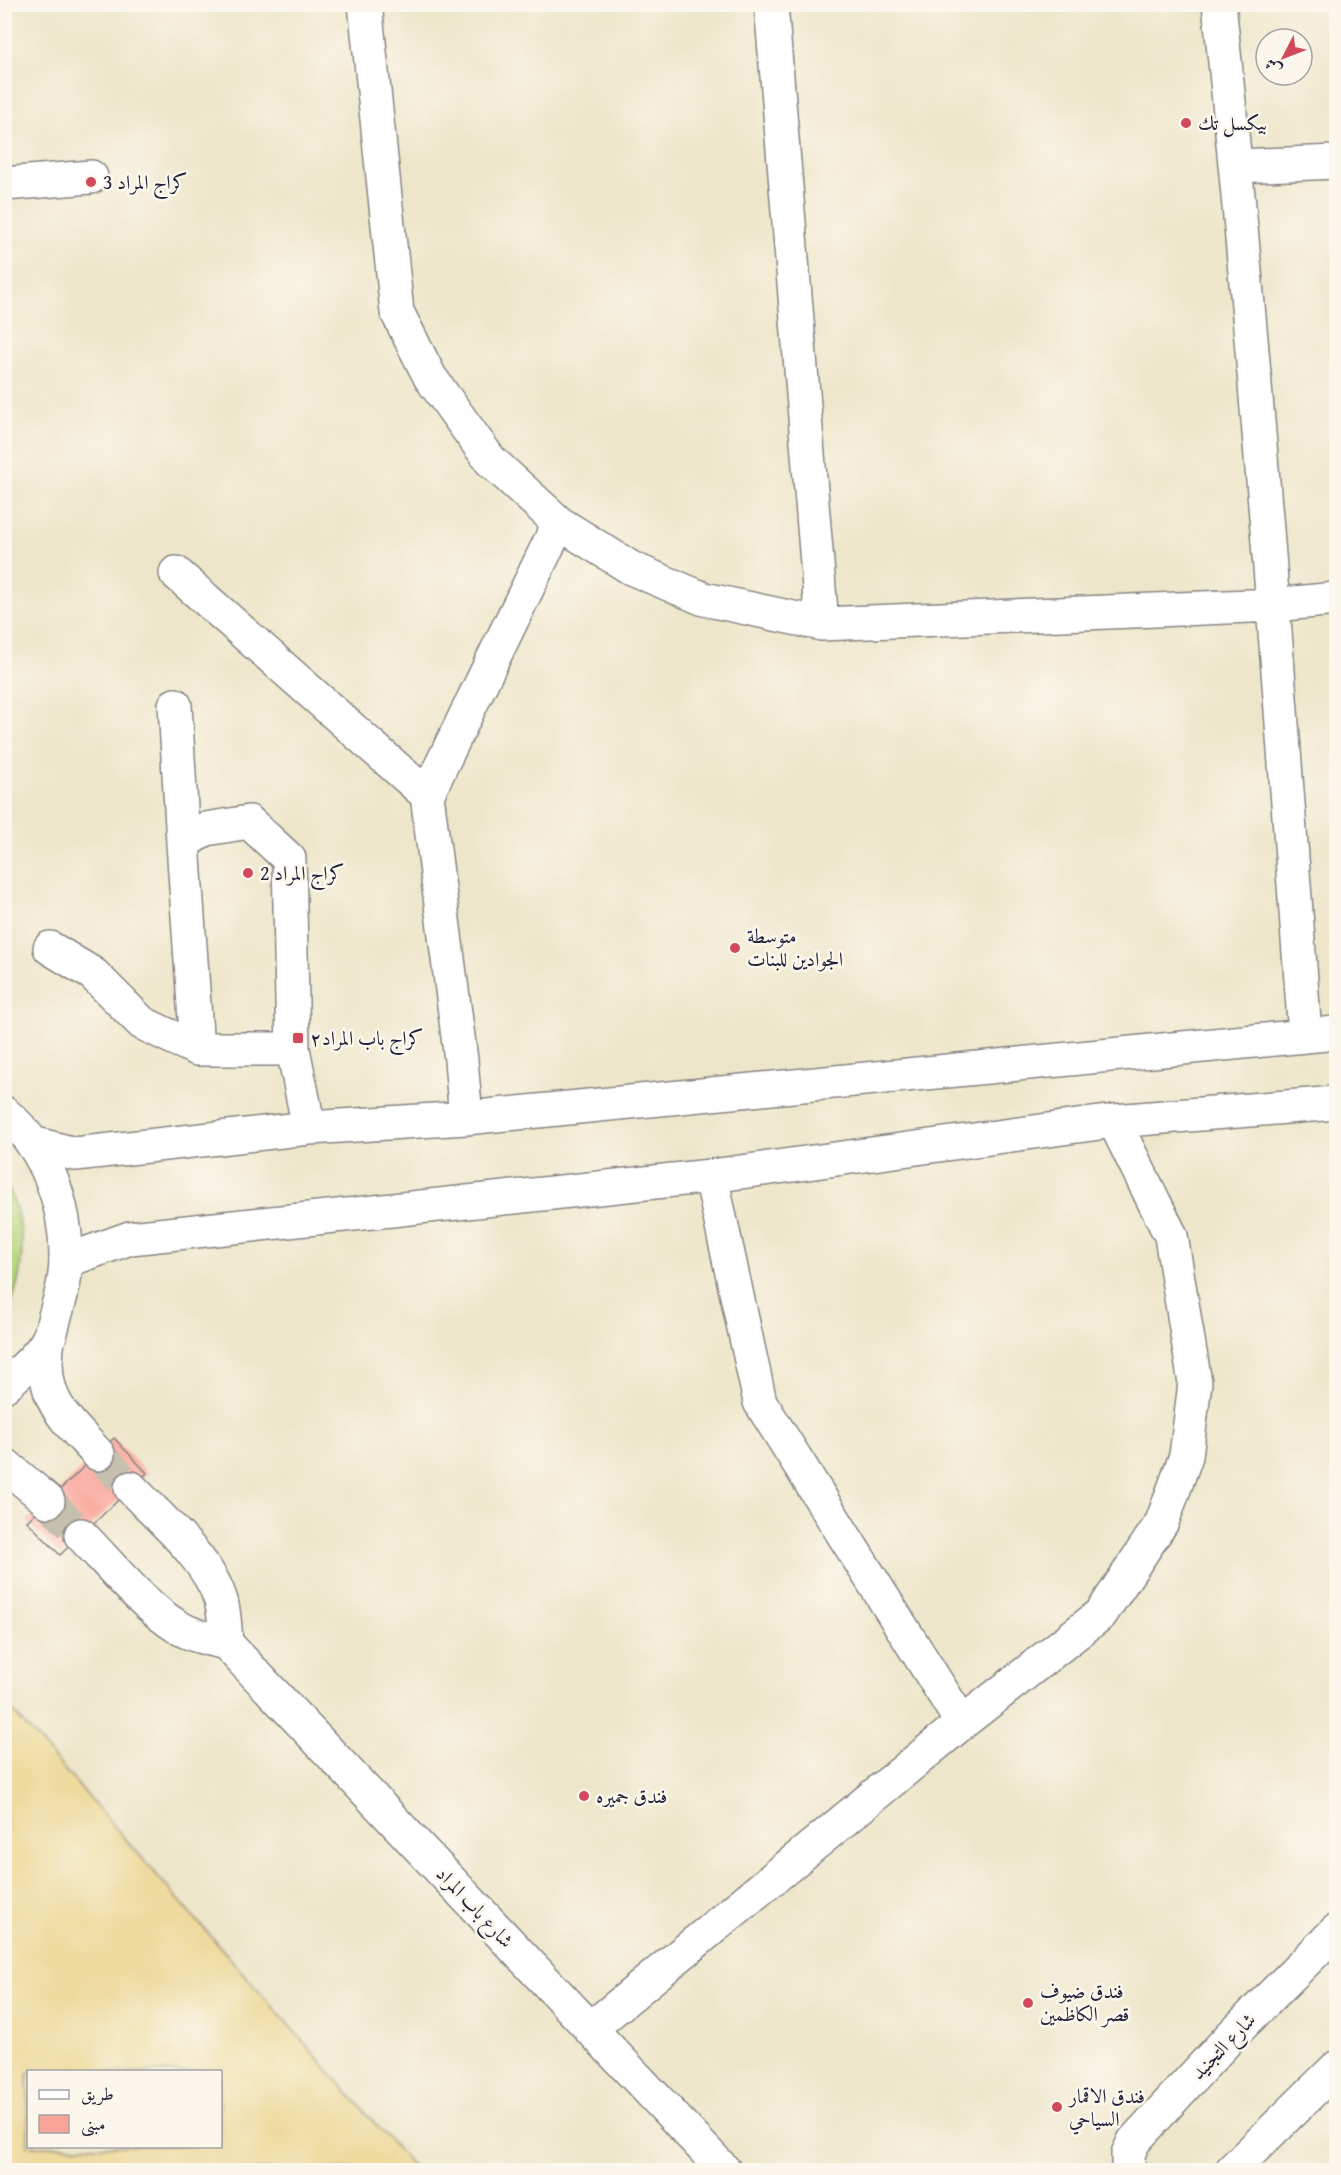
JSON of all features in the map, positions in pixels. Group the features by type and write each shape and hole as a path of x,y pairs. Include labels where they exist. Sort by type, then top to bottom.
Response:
{"street":[{"path":"365,4 397,312 430,378 490,460 559,523 630,568 704,599 822,624 1274,605 1336,599"},
{"path":"771,4 822,624"},
{"path":"32,1143 75,1154 309,1128 466,1118 1321,1034 1274,605 1236,166 1219,4"},
{"path":"1236,166 1336,162"},
{"path":"4,184 91,177"},
{"path":"466,1118 461,1060 427,795 559,523"},
{"path":"176,573 427,795"},
{"path":"176,705 197,1049"},
{"path":"183,843 206,829 249,822 289,859 293,1049 309,1128"},
{"path":"50,948 93,975 142,1023 197,1049 293,1049"},
{"path":"66,1261 130,1238 711,1176 1114,1120 1336,1103"},
{"path":"4,1113 32,1143 52,1179 64,1220 66,1261 60,1301 48,1339 45,1362 47,1385 56,1406 98,1454"},
{"path":"590,2029 962,1723 1101,1614 1162,1522 1186,1456 1195,1383 1171,1236 1114,1120"},
{"path":"711,1176 759,1402 962,1723"},
{"path":"4,1386 22,1370 48,1339"},
{"path":"4,1464 48,1501"},
{"path":"81,1535 159,1614 179,1628 202,1638 226,1643 221,1601 212,1581 200,1562 131,1488"},
{"name":"شارع باب المراد","path":"226,1643 724,2170"},
{"name":"شارع التجنيد","path":"1128,2170 1128,2154 1134,2141 1231,2036 1336,1931"},
{"path":"1232,2170 1336,2068"},
{"path":"1103,2170 1143,2131"}],"green space":[{"path":"9,1189 20,1229 22,1254 15,1293 5,1315 4,1195"}],"sand":[{"path":"5,1702 416,2170 5,2170"}],"building":[{"path":"114,1438 147,1473 60,1555 27,1521"}],"tunnel":[{"path":"98,1454 131,1488"},
{"path":"48,1501 81,1535"}],"place":[{"name":"بيكسل تك","path":"1186,123"},
{"name":"كراج المراد 3","path":"91,182"},
{"name":"كراج المراد 2","path":"248,873"},
{"name":"متوسطة الجوادين للبنات","path":"735,948"},
{"name":"كراج باب المراد٢","path":"298,1038"},
{"name":"فندق جميره","path":"584,1796"},
{"name":"فندق ضيوف قصر الكاظمين","path":"1028,2003"},
{"name":"فندق الاقمار السياحي","path":"1057,2107"}]}
